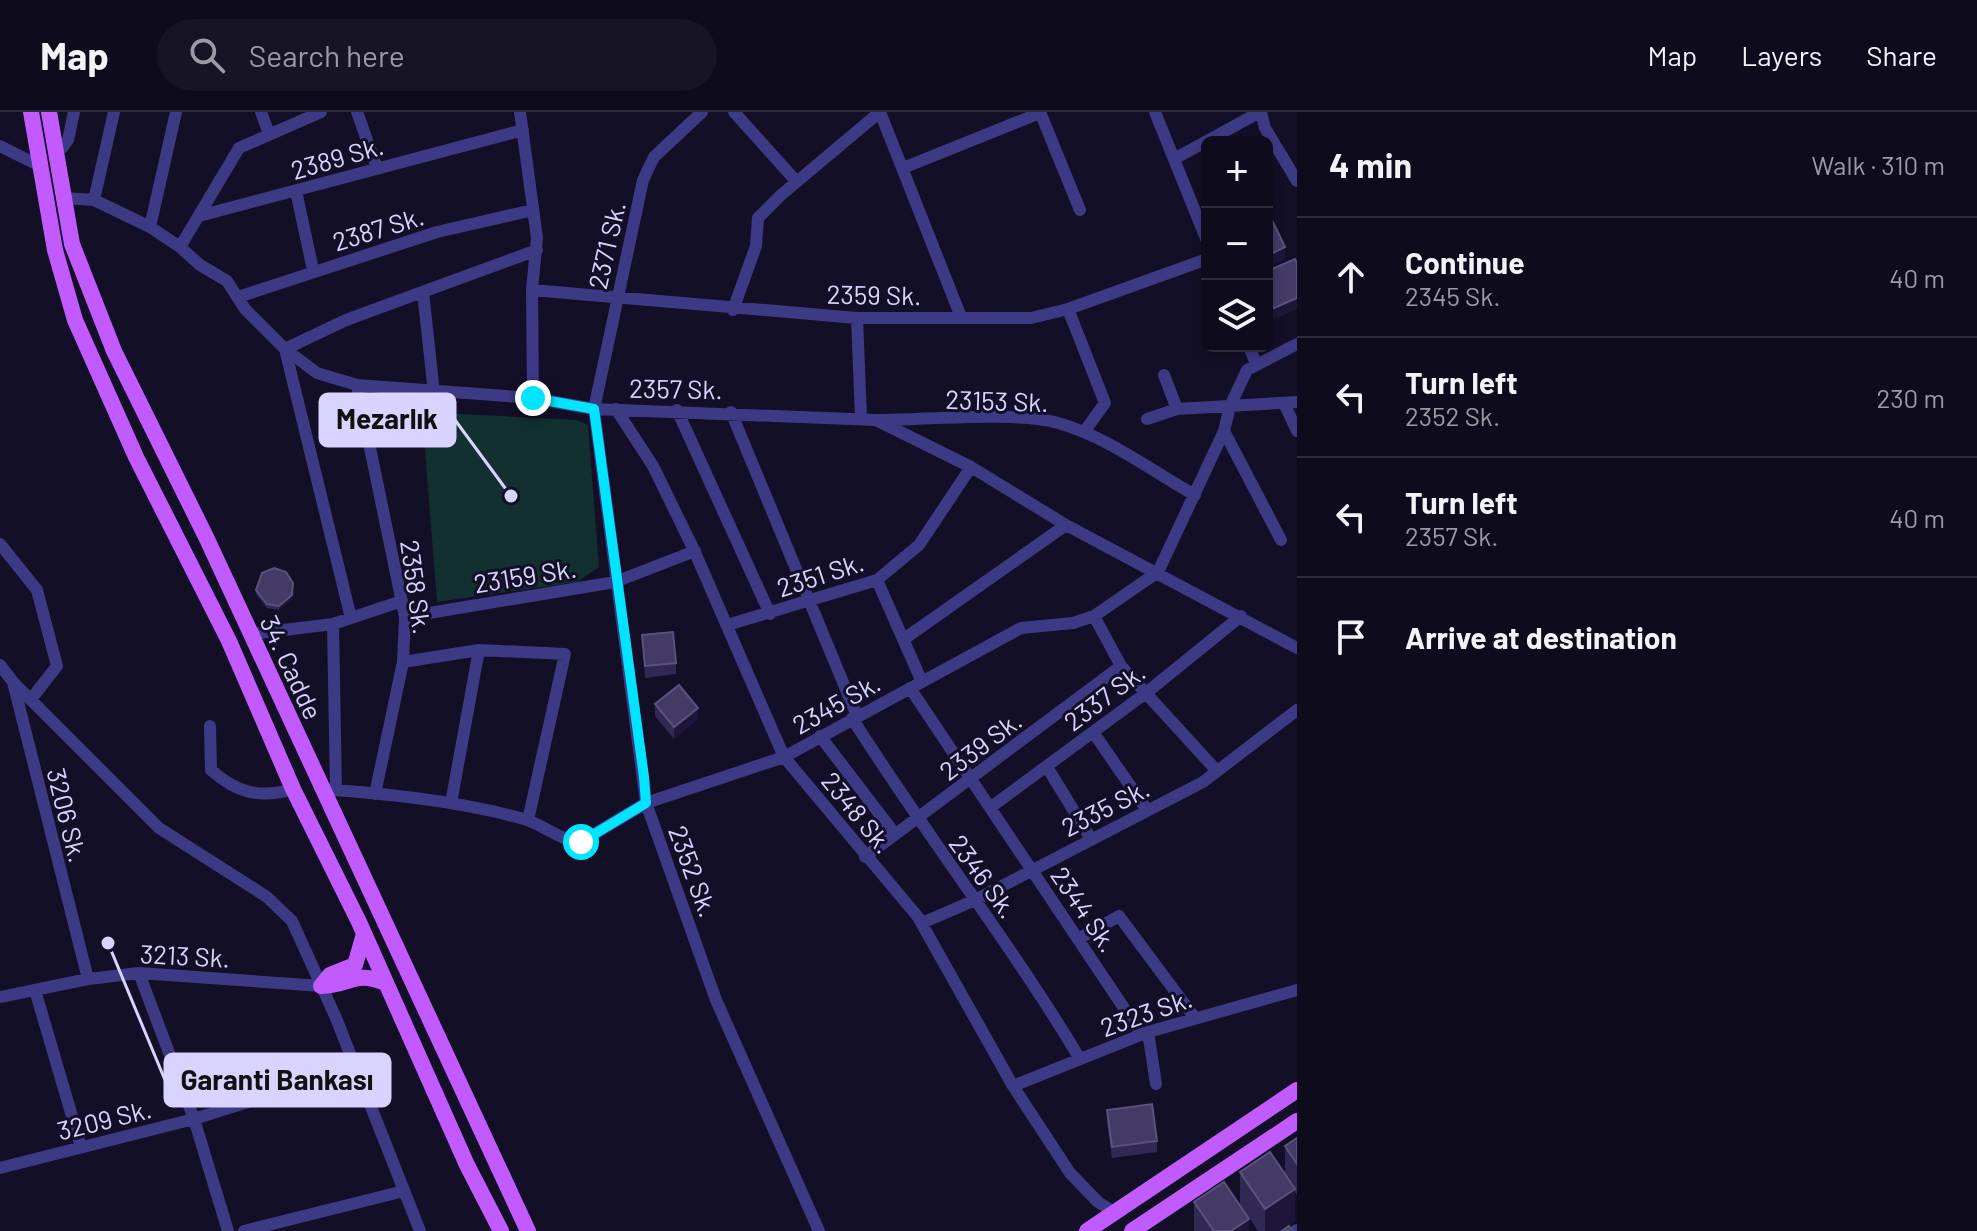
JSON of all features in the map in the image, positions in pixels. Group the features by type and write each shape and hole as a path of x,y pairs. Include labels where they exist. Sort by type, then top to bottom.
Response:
{"main road":[{"name":"34. Cadde","path":"31,112 55,250 75,320 136,457 229,641 293,789 364,934 467,1165 501,1231"},
{"name":"34. Cadde","path":"49,112 72,244 114,351 329,789 528,1231"},
{"path":"357,970 364,934"},
{"path":"321,986 330,975 357,970 386,983"},
{"path":"1087,1231 1297,1090"},
{"path":"1142,1229 1297,1121"}],"street":[{"path":"54,148 62,148 68,140 74,112"},
{"path":"94,200 114,112"},
{"path":"150,227 176,112"},
{"path":"261,112 269,134"},
{"path":"180,247 239,148 319,112"},
{"path":"357,112 377,168"},
{"path":"520,112 537,250 532,290 533,398"},
{"name":"2371 Sk.","path":"594,409 643,180 654,157 702,112"},
{"path":"734,112 796,181"},
{"path":"733,310 756,246 758,218 796,181 880,112 961,317"},
{"path":"903,168 1040,112 1080,210"},
{"path":"1155,112 1201,226"},
{"path":"1174,159 1260,112 1265,128 1297,181"},
{"name":"2389 Sk.","path":"199,216 523,130"},
{"path":"0,146 40,166"},
{"path":"296,191 313,270"},
{"name":"2357 Sk.","path":"64,198 94,200 150,227 180,247 200,265 227,281 285,349 317,373 357,385 533,398 594,409 861,417 876,420 971,467 1066,525 1297,648"},
{"name":"2387 Sk.","path":"238,297 437,232 533,210"},
{"path":"351,618 285,349 346,320 537,250"},
{"name":"2359 Sk.","path":"532,290 733,310 857,318 1031,318 1068,309 1201,261"},
{"path":"423,292 434,393"},
{"path":"1068,309 1105,403 1084,432"},
{"path":"857,318 861,417"},
{"path":"1158,572 1224,431 1230,406 1247,370 1297,344"},
{"path":"1251,352 1256,364"},
{"path":"1164,375 1177,409"},
{"name":"2358 Sk.","path":"357,385 405,617 403,662 375,794"},
{"path":"1147,419 1177,409 1290,403 1297,431"},
{"name":"2352 Sk.","path":"594,409 646,803 716,1000 819,1231"},
{"name":"2348 Sk.","path":"616,409 653,466 695,551 784,757 922,923 1013,1086 1070,1173 1098,1202 1114,1212"},
{"path":"677,410 770,614"},
{"name":"2346 Sk.","path":"731,412 854,717 915,819 1029,974 1080,1059"},
{"name":"23153 Sk.","path":"876,420 1027,419 1057,422 1084,432 1195,495"},
{"path":"1224,431 1281,540"},
{"name":"2351 Sk.","path":"727,625 877,580 919,545 971,467"},
{"path":"904,639 1066,525"},
{"path":"0,544 37,590 57,666 32,698"},
{"name":"23159 Sk.","path":"405,617 615,582 695,551"},
{"name":"2345 Sk.","path":"528,820 569,841 581,842 646,803 784,757 1021,628 1073,623 1094,616 1158,572"},
{"name":"2344 Sk.","path":"877,580 904,639 916,685 971,781 1145,1034 1156,1084"},
{"path":"251,634 333,624 402,601"},
{"path":"1094,616 1121,666 1217,771"},
{"name":"2337 Sk.","path":"991,807 1146,693 1241,616"},
{"path":"333,624 329,789 451,803 528,820 565,654 479,650 403,662"},
{"path":"451,803 479,650"},
{"name":"3206 Sk.","path":"0,665 13,682 88,979"},
{"name":"2339 Sk.","path":"865,857 971,781 1121,666"},
{"path":"13,682 159,828 267,897 292,921 420,1231"},
{"name":"2335 Sk.","path":"922,923 973,901 1203,782 1297,710"},
{"path":"210,726 211,770 225,783 244,792 270,796 293,789"},
{"path":"1093,732 1147,810"},
{"path":"820,736 895,834"},
{"path":"1047,767 1091,839"},
{"path":"1078,939 1119,916 1195,1018"},
{"path":"139,973 194,1119 228,1231"},
{"name":"3213 Sk.","path":"0,997 88,979 139,973 321,986"},
{"path":"35,990 81,1147"},
{"name":"2323 Sk.","path":"1013,1086 1145,1034 1297,990"},
{"name":"3209 Sk.","path":"0,1168 194,1119 355,1068"},
{"path":"244,1231 404,1191"}],"green space":[{"path":"422,412 577,420 588,425 599,567 577,582 437,602"}],"building":[{"path":"1273,222 1285,247 1273,253"},
{"path":"1295,259 1297,264 1297,298 1273,309 1273,280 1273,268"},
{"path":"274,568 286,572 293,583 292,595 279,606 267,604 256,590 262,573"},
{"path":"673,632 676,663 645,666 642,635"},
{"path":"679,685 698,708 674,727 655,704"},
{"path":"1152,1104 1157,1141 1112,1147 1107,1110"},
{"path":"1297,1138 1297,1164 1285,1146"},
{"path":"1270,1152 1295,1189 1265,1209 1240,1172"},
{"path":"1224,1182 1249,1219 1231,1231 1214,1231 1194,1202"}],"place":[{"name":"Mezarlık","path":"511,496"},
{"name":"Garanti Bankası","path":"108,943"}],"route":[{"path":"533,398 594,409 615,582 644,777 646,803 581,842"}]}
